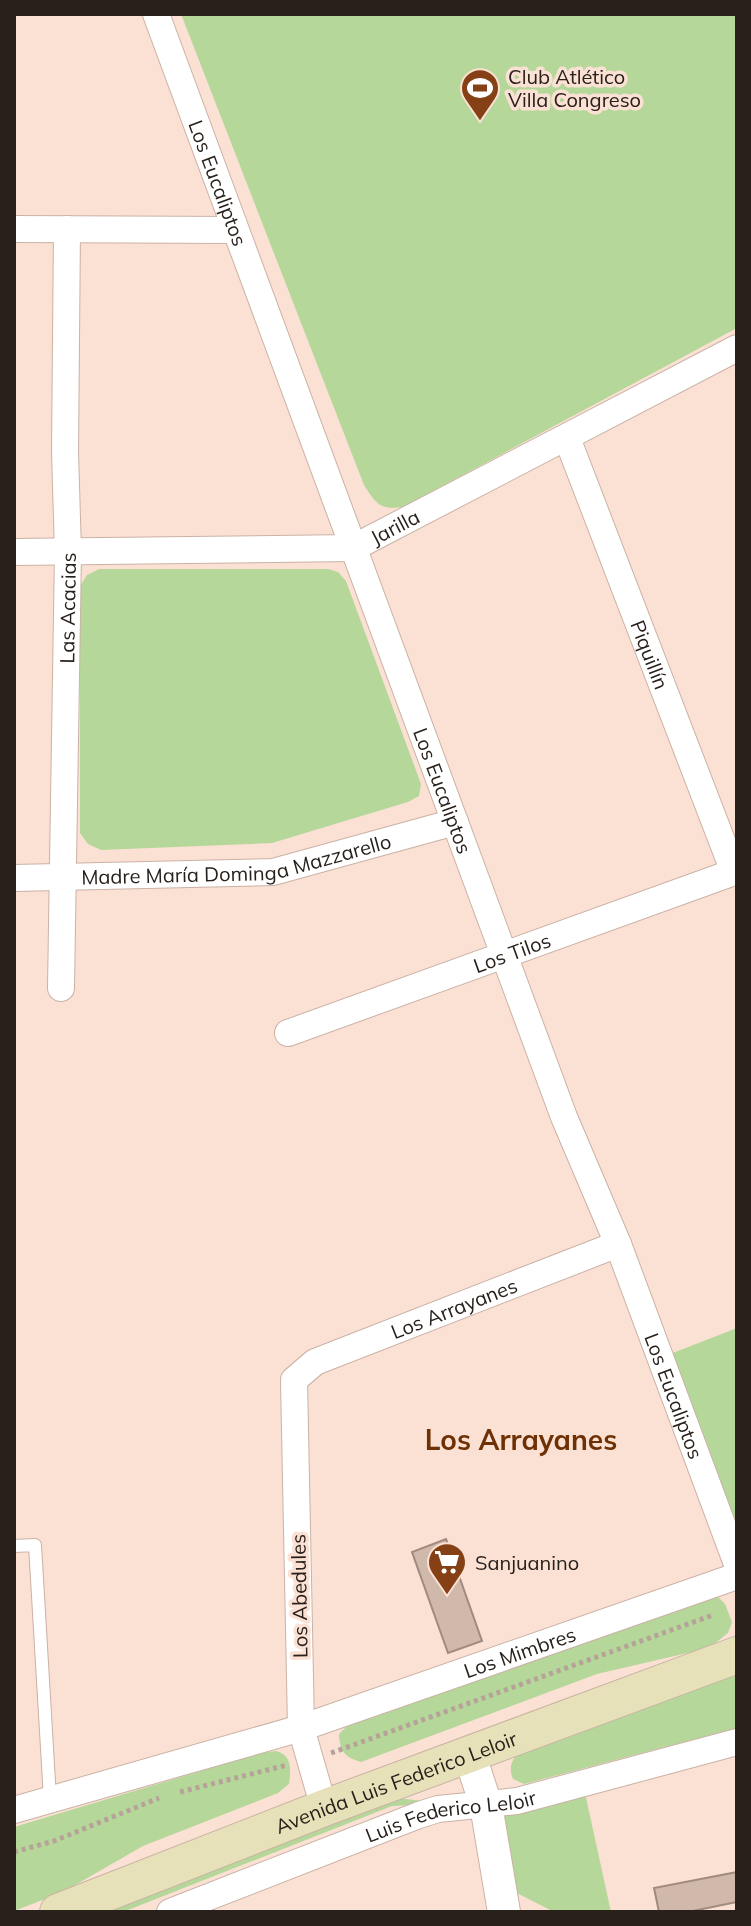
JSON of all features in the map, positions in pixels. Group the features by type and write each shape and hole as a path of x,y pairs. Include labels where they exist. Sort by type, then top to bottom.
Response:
{"main road":[{"name":"Avenida Luis Federico Leloir","path":"58,1912 469,1753 737,1655"}],"street":[{"name":"Los Eucaliptos","path":"156,14 564,1117 618,1244 737,1564"},
{"path":"14,229 235,230"},
{"name":"Las Acacias","path":"61,988 68,552 65,452 67,229"},
{"name":"Jarilla","path":"14,552 353,548 737,348"},
{"name":"Piquillín","path":"567,438 735,872"},
{"name":"Madre María Dominga Mazzarello","path":"14,878 273,872 455,822"},
{"name":"Los Tilos","path":"288,1033 735,872"},
{"name":"Los Arrayanes","path":"294,1380 315,1362 618,1244"},
{"name":"Los Abedules","path":"294,1380 301,1728 324,1808"},
{"name":"Los Mimbres","path":"301,1728 737,1576"},
{"path":"14,1810 301,1728"},
{"name":"Luis Federico Leloir","path":"170,1912 438,1809 517,1801 737,1742"},
{"path":"469,1753 486,1805 504,1912"}],"lane":[{"path":"14,1546 35,1545 50,1799"}],"path":[{"path":"176,1793 352,1748 722,1611"},
{"path":"14,1852 54,1841 161,1797"}],"green space":[{"name":"Club Atlético Villa Congreso","path":"181,14 737,14 737,328 403,507 389,508 379,504 364,485"},
{"path":"99,569 328,569 338,572 346,581 421,784 419,796 272,843 101,850 88,844 80,833 80,586 87,575"},
{"path":"737,1328 737,1570 665,1356"},
{"path":"717,1596 725,1604 732,1622 728,1633 709,1648 597,1674 361,1762 347,1755 340,1745 339,1734 350,1723"},
{"path":"737,1672 737,1728 524,1784 513,1779 512,1763 521,1750"},
{"path":"276,1751 288,1759 290,1768 289,1784 278,1793 143,1846 63,1892 14,1911 14,1827"},
{"path":"585,1793 611,1912 554,1912 501,1885 497,1819 508,1812"},
{"path":"397,1798 424,1801 415,1805 392,1806 123,1912 108,1912"}],"building":[{"name":"Sanjuanino","path":"446,1539 482,1641 448,1653 412,1552"},
{"path":"737,1872 737,1902 688,1912 659,1912 654,1888"}],"place":[{"name":"Club Atlético Villa Congreso","path":"480,122"},
{"name":"Sanjuanino","path":"447,1596"}],"district":[{"name":"Los Arrayanes","path":"521,1439"}]}
